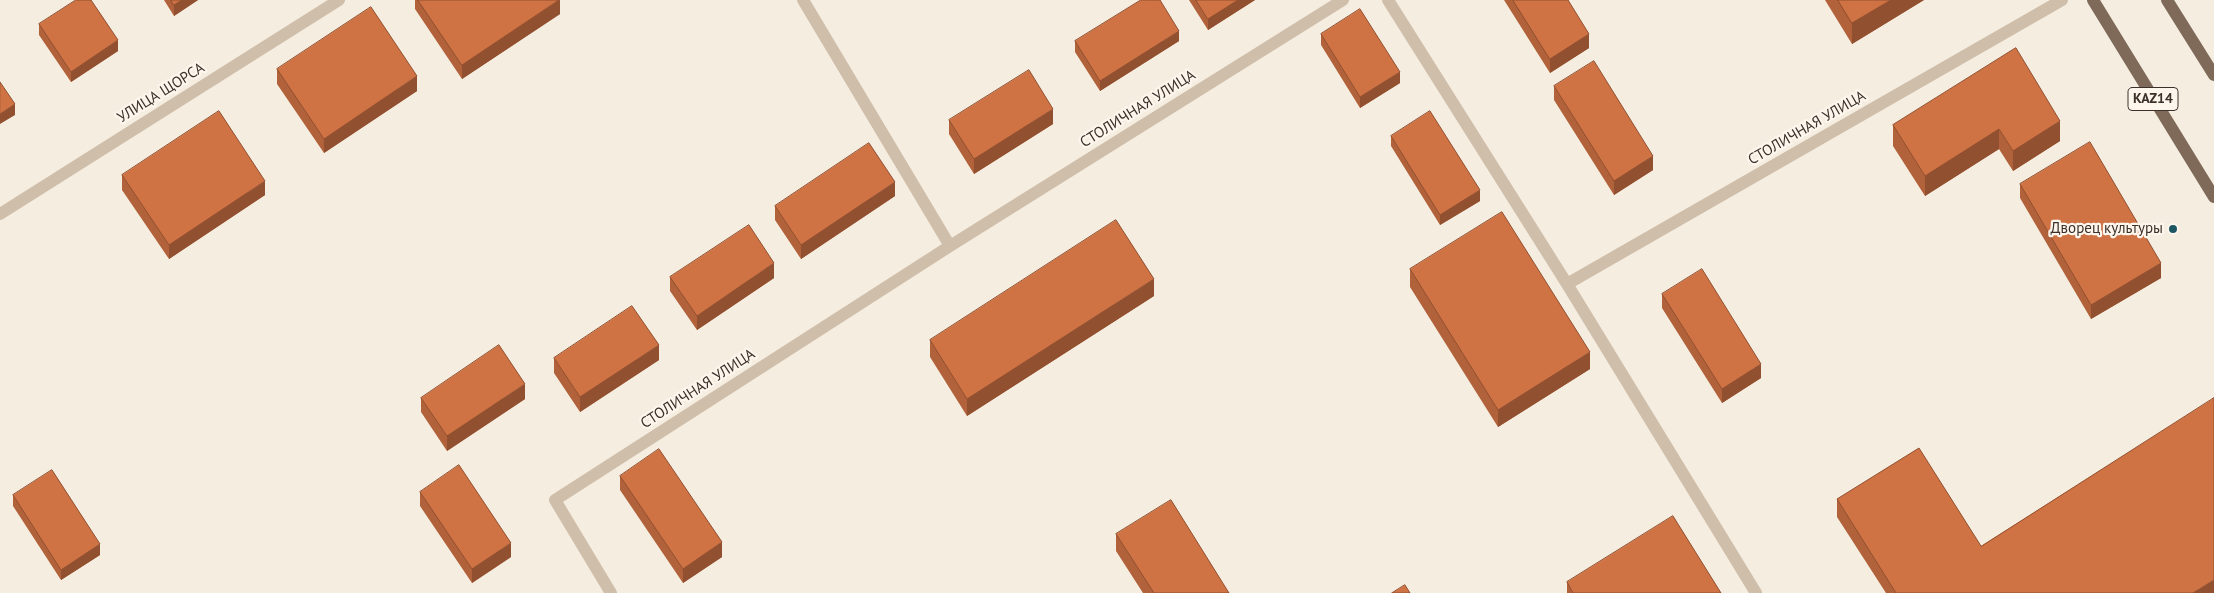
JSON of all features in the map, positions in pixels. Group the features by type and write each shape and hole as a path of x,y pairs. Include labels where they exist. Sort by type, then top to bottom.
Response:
{"main road":[{"name":"KAZ14","path":"2093,0 2214,197"},
{"path":"2167,0 2214,75"}],"street":[{"name":"УЛИЦА ЩОРСА","path":"0,214 340,0"},
{"path":"803,0 950,246"},
{"name":"СТОЛИЧНАЯ УЛИЦА","path":"611,593 555,500 950,246 1344,0"},
{"path":"1388,0 1567,284 1756,593"},
{"name":"СТОЛИЧНАЯ УЛИЦА","path":"1567,284 2062,0"}],"building":[{"path":"76,0 91,0 118,40 71,72 39,24"},
{"path":"171,0 182,0 174,5"},
{"path":"418,0 559,0 462,65"},
{"path":"1141,0 1160,0 1179,31 1100,81 1075,41"},
{"path":"1196,0 1238,0 1208,19"},
{"path":"1513,0 1568,0 1589,34 1550,59"},
{"path":"1838,0 1891,0 1852,23"},
{"path":"371,7 417,76 324,139 277,69"},
{"path":"1360,9 1400,72 1360,97 1321,34"},
{"path":"2016,48 2060,121 2013,151 1999,129 1925,176 1893,125"},
{"path":"1594,61 1653,156 1614,181 1554,86"},
{"path":"1029,70 1053,109 974,159 949,120"},
{"path":"0,82 15,104 0,114"},
{"path":"219,111 265,181 169,245 122,175"},
{"path":"1430,111 1480,190 1440,215 1391,136"},
{"path":"2090,142 2161,263 2091,305 2020,184"},
{"path":"869,143 895,182 801,245 775,206"},
{"path":"1502,212 1590,352 1498,410 1410,269"},
{"path":"1116,220 1154,279 967,399 930,340"},
{"path":"749,225 774,263 697,316 670,277"},
{"path":"1702,269 1761,364 1722,389 1662,294"},
{"path":"632,306 659,345 580,397 554,358"},
{"path":"499,345 525,384 447,436 421,398"},
{"path":"2214,398 2214,580 2193,593 1896,593 1837,499 1919,448 1981,546"},
{"path":"659,449 722,542 683,569 620,476"},
{"path":"459,465 511,543 472,569 420,492"},
{"path":"52,470 100,544 61,570 13,495"},
{"path":"1171,500 1229,593 1154,593 1116,534"},
{"path":"1673,516 1721,593 1573,593 1567,582"},
{"path":"1405,585 1410,593 1392,593"}],"place":[{"name":"Дворец культуры","path":"2173,229"}]}
